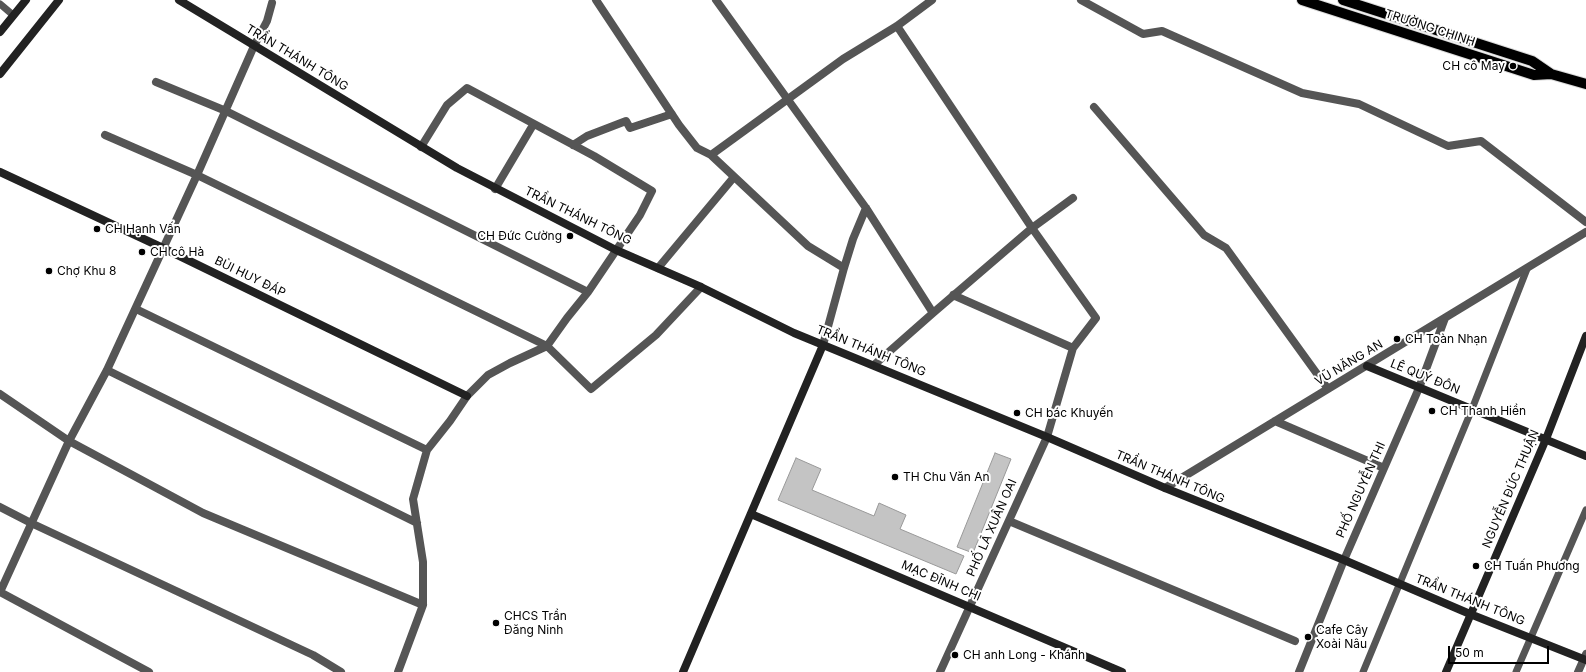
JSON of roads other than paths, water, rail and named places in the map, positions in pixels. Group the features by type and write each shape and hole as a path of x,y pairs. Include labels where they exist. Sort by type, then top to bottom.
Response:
{"main road":[{"name":"TRƯỜNG CHINH","path":"1302,0 1534,74 1551,74 1586,84"},
{"name":"TRƯỜNG CHINH","path":"1343,0 1532,62 1551,74"}],"street":[{"path":"0,32 26,0"},
{"path":"0,74 59,0"},
{"name":"TRẦN THÁNH TÔNG","path":"179,0 421,147 495,189 616,250 701,287 794,333 1047,437 1164,488 1344,560 1470,614 1585,658"},
{"path":"596,0 672,114 697,148 711,156 734,176 808,246 844,268"},
{"path":"716,0 866,208 933,313"},
{"path":"711,156 747,128 843,59 897,26 932,0"},
{"path":"1081,0 1143,34 1162,31 1302,93 1359,104 1448,146 1481,142 1586,222"},
{"path":"149,672 0,592 69,440 107,370 136,309 226,112 254,46 267,21 272,3"},
{"path":"897,26 1032,228 1096,318 1073,348 953,295"},
{"path":"156,82 226,112 588,292"},
{"path":"398,672 423,605 423,562 413,499 427,450 450,421 466,396 488,375 547,346 588,292 640,214 652,191 594,156 533,125 467,88 447,105 421,147"},
{"path":"1094,107 1204,236 1226,248 1328,389"},
{"path":"573,145 587,136 626,121 630,128 672,114"},
{"path":"495,189 533,125"},
{"path":"105,135 197,175 547,346 592,389 656,335 701,287"},
{"name":"BÙI HUY ĐÁP","path":"0,172 163,248 466,396"},
{"path":"658,268 734,176"},
{"path":"874,365 1032,228 1073,198"},
{"path":"682,672 823,345 853,239 866,208"},
{"name":"VŨ NĂNG AN","path":"1164,488 1586,232"},
{"path":"136,309 427,450"},
{"name":"PHỐ NGUYỄN THI","path":"1299,672 1344,560 1419,388 1445,318"},
{"name":"NGUYỄN ĐỨC THUẬN","path":"1446,672 1546,439 1586,336"},
{"name":"PHỐ LÃ XUÂN OAI","path":"940,672 1047,437 1073,348"},
{"name":"LÊ QUÝ ĐÔN","path":"1367,366 1586,456"},
{"path":"107,370 417,523"},
{"path":"0,394 69,440 203,514 423,605"},
{"path":"1275,421 1384,468"},
{"path":"0,507 31,523 314,655 341,672"},
{"name":"MẠC ĐĨNH CHI","path":"751,514 1122,672"},
{"path":"1009,521 1295,641"},
{"path":"1578,672 1585,658"}],"lane":[{"path":"0,4 13,15"},
{"path":"1363,672 1472,409 1527,269"},
{"path":"1516,672 1586,510"}],"place":[{"name":"CH cô May","path":"1513,66"},
{"name":"CH Hạnh Vấn","path":"97,229"},
{"name":"CH Đức Cường","path":"570,236"},
{"name":"CH cô Hà","path":"142,252"},
{"name":"Chợ Khu 8","path":"49,271"},
{"name":"CH Toàn Nhạn","path":"1397,339"},
{"name":"CH Thanh Hiền","path":"1432,411"},
{"name":"CH bác Khuyến","path":"1017,413"},
{"name":"TH Chu Văn An","path":"895,477"},
{"name":"CH Tuấn Phương","path":"1476,566"},
{"name":"CHCS Trần Đăng Ninh","path":"496,623"},
{"name":"Cafe Cây Xoài Nâu","path":"1308,637"},
{"name":"CH anh Long - Khánh","path":"955,655"}]}
